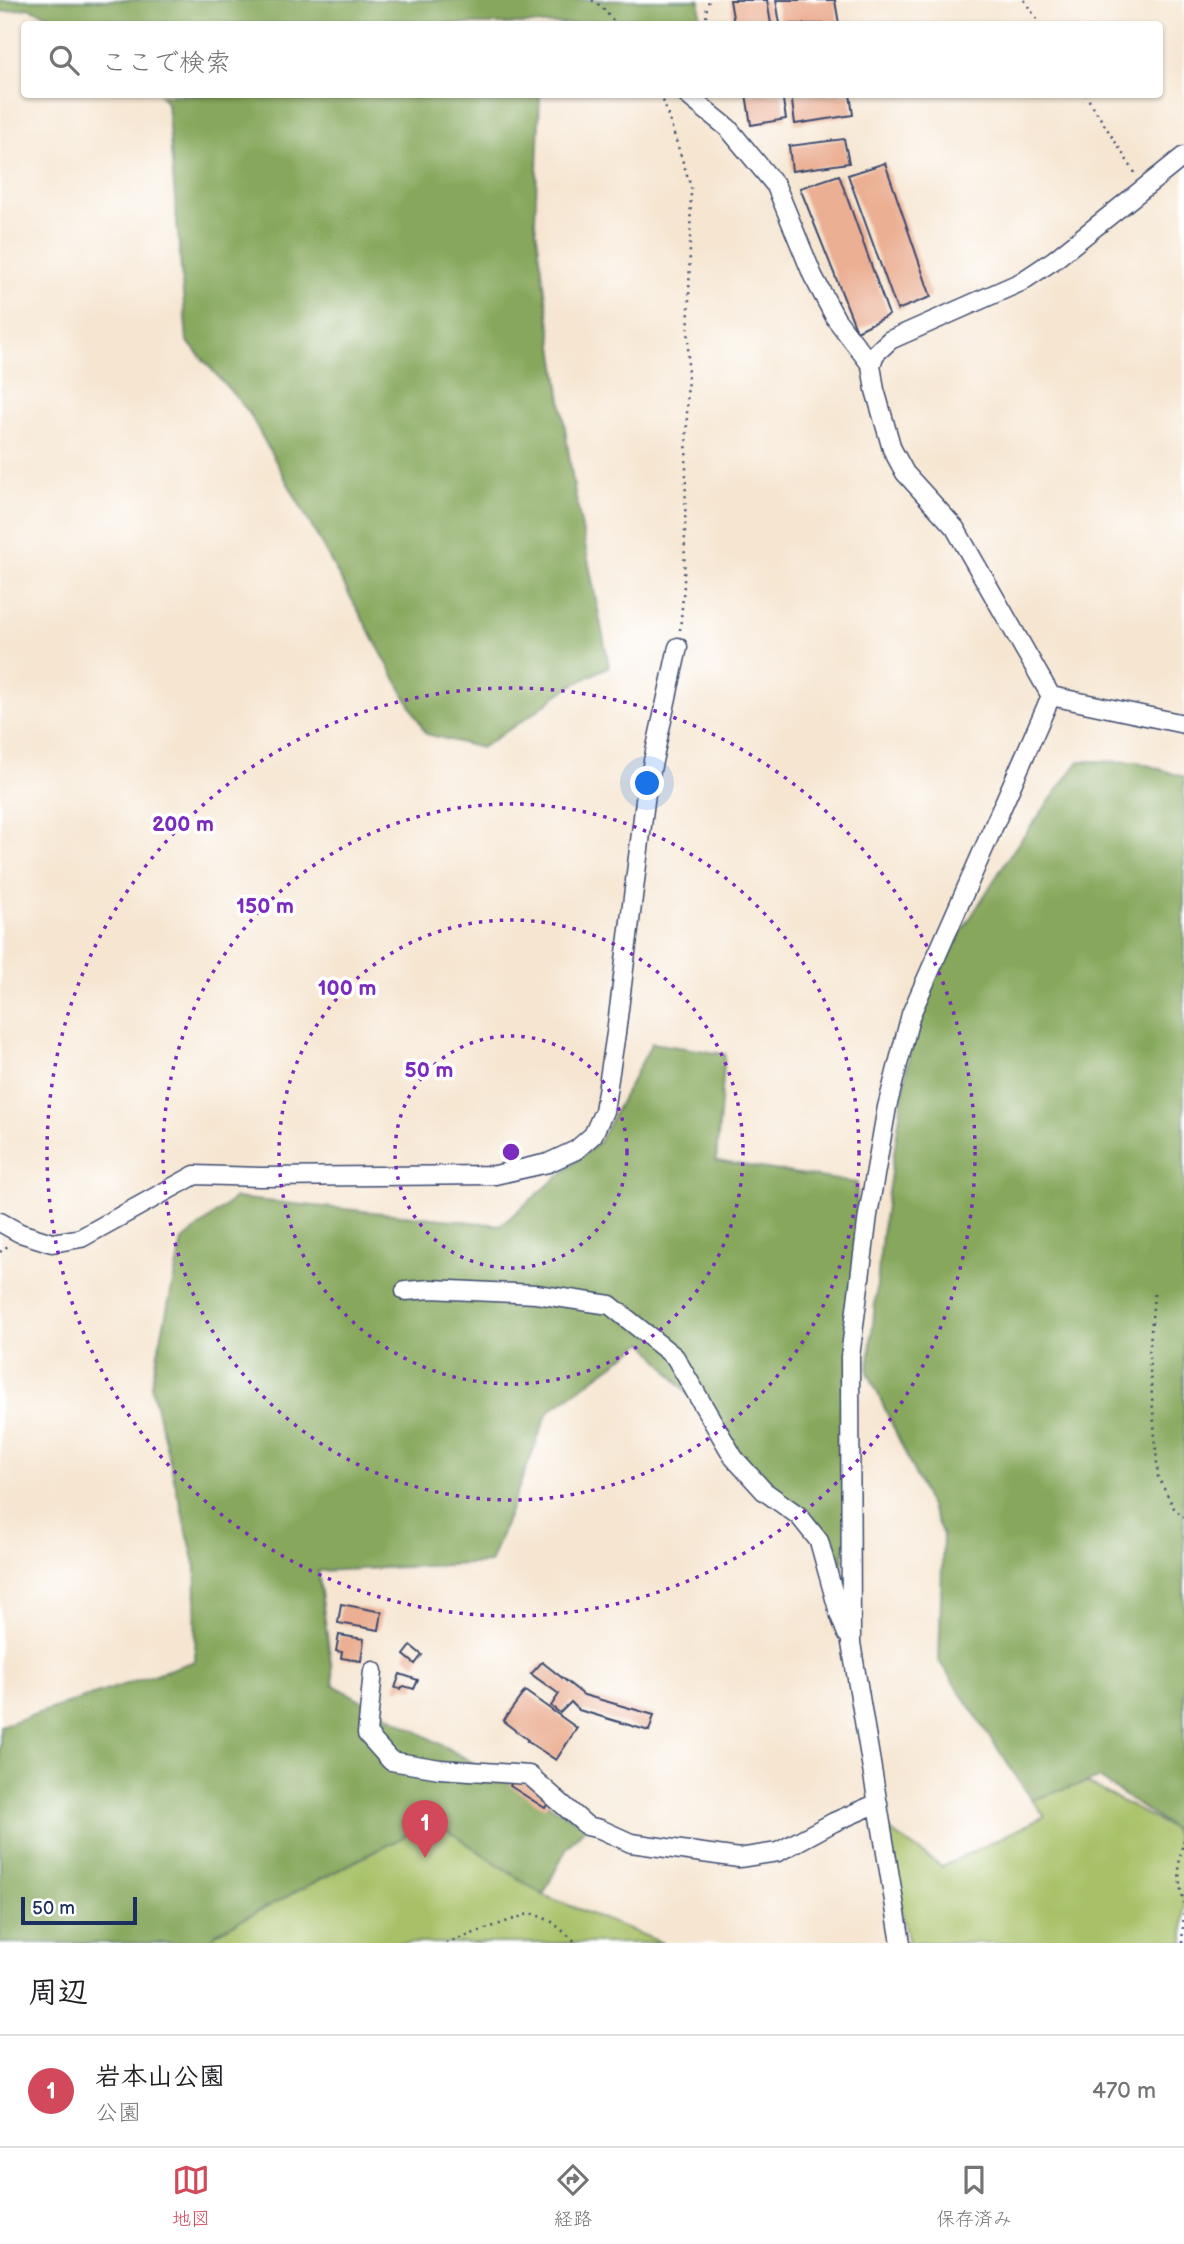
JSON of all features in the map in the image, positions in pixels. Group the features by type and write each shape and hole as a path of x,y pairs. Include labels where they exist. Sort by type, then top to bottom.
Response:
{"street":[{"path":"691,98 729,128 776,186 813,276 836,319 871,365 875,390 892,449 905,473 955,528 1051,696 1184,724"},
{"path":"871,365 875,354 890,340 1021,282 1054,260 1184,156"},
{"path":"0,1222 20,1233 52,1243 81,1238 195,1175 495,1175 548,1163 576,1150 593,1135 604,1111 646,793 678,647"},
{"path":"901,1943 851,1643 850,1357 868,1216 887,1107 911,1014 1051,696"},
{"path":"405,1291 431,1289 536,1294 610,1305 675,1357 734,1458 764,1491 799,1516 819,1541 839,1614 851,1643"},
{"path":"373,1671 367,1734 391,1761 440,1769 529,1776 587,1826 631,1843 739,1858 778,1852 834,1822 878,1803"}],"path":[{"path":"592,0 613,21"},
{"path":"707,21 709,0"},
{"path":"1024,0 1038,21"},
{"path":"663,98 691,187 684,585 678,647"},
{"path":"1087,98 1144,188"},
{"path":"1154,1294 1150,1356 1158,1477 1175,1510 1184,1517"},
{"path":"1184,1840 1179,1869 1179,1886 1184,1903"},
{"path":"1179,1869 1184,1866"},
{"path":"1182,1943 1184,1912"},
{"path":"446,1943 531,1913 551,1921 577,1943"}],"green space":[{"path":"0,0 700,0 700,21 67,21 28,8 0,12"},
{"path":"163,98 540,98 535,222 573,483 609,666 567,688 481,748 426,734 248,411 187,341 167,103"},
{"path":"1079,761 1138,762 1184,777 1184,1850 1180,1852 1173,1829 1099,1778 1032,1800 939,1661 943,1535 868,1372 883,1225 917,1002 1012,852"},
{"path":"652,1043 725,1054 716,1161 857,1183 850,1523 837,1589 814,1521 748,1466 644,1342 548,1412 490,1563 318,1571 334,1685 587,1826 567,1847 543,1895 434,1821 216,1933 211,1943 0,1943 0,1726 195,1661 196,1568 151,1385 182,1241 235,1198 501,1225 599,1142"},
{"path":"1086,1782 1173,1829 1180,1851 1184,1850 1184,1943 909,1943 881,1824 942,1867 1045,1816 1032,1800"},
{"path":"434,1821 543,1895 663,1943 211,1943 215,1933"}],"building":[{"path":"730,0 767,0 770,21 734,21"},
{"path":"776,0 835,0 838,21 780,21"},
{"path":"747,98 783,98 786,119 751,125"},
{"path":"792,98 851,98 853,115 795,124"},
{"path":"844,139 849,163 792,171 789,146"},
{"path":"885,163 931,297 897,310 848,175"},
{"path":"839,175 889,315 857,331 800,188"},
{"path":"341,1604 382,1612 379,1630 338,1623"},
{"path":"339,1635 364,1639 361,1661 341,1658 342,1652 336,1651"},
{"path":"411,1646 422,1655 415,1664 404,1655"},
{"path":"542,1662 584,1695 654,1715 649,1731 579,1710 571,1702 560,1713 551,1706 559,1694 531,1674"},
{"path":"400,1674 418,1680 414,1689 404,1686 395,1688"},
{"path":"525,1691 577,1728 556,1760 503,1721"},
{"path":"514,1779 531,1785 551,1798 545,1808 510,1786"}],"place":[{"name":"岩本山公園","path":"425,1858"}]}
